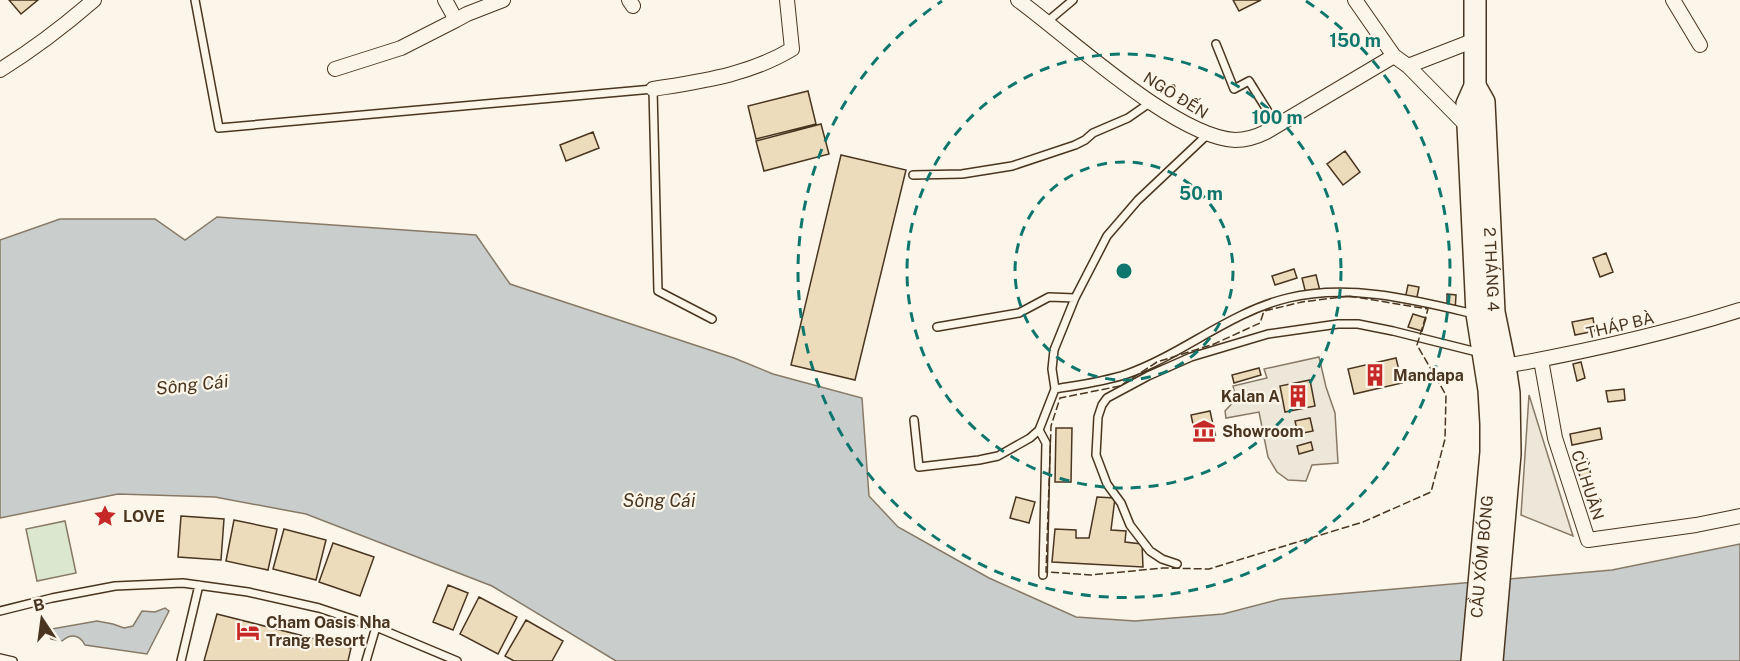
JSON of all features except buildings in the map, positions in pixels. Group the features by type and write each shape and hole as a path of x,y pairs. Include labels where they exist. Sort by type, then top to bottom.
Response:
{"main road":[{"name":"2 THÁNG 4","path":"1475,0 1475,86 1467,104 1477,314 1500,453"},
{"name":"2 THÁNG 4","path":"1475,86 1484,102 1494,312 1509,393 1500,453"},
{"name":"CẦU XÓM BÓNG","path":"1472,661 1500,453"},
{"name":"CẦU XÓM BÓNG","path":"1492,661 1500,453"}],"street":[{"path":"0,70 64,26 94,0"},
{"path":"445,0 456,20"},
{"path":"335,69 401,48 467,14 504,0"},
{"path":"654,89 733,75 771,62 792,49 787,0"},
{"name":"NGÔ ĐẾN","path":"1018,0 1151,102 1208,134 1234,140 1250,139 1276,126 1394,56"},
{"path":"1355,0 1394,56 1408,66 1468,127"},
{"path":"1673,0 1700,45"},
{"path":"1408,66 1475,40"},
{"name":"THÁP BÀ","path":"1505,366 1541,360 1697,324 1740,310"},
{"name":"CÙ HUÂN","path":"1541,360 1555,438 1588,540 1696,525 1740,516"}],"lane":[{"path":"195,0 219,128 654,89 658,291 712,318"},
{"path":"1048,21 1073,0"},
{"path":"1216,44 1234,89 1249,81 1276,126"},
{"path":"913,175 962,174 1012,166 1075,145 1093,133 1128,118 1151,102"},
{"path":"914,420 919,467 998,456 1039,430 1055,389 1052,369 1054,350 1075,298 1107,236 1138,200 1208,134"},
{"path":"1055,389 1127,373 1256,309 1289,298 1321,293 1351,292 1395,297 1477,314"},
{"path":"937,327 1019,313 1049,297 1075,298"},
{"path":"1177,564 1162,559 1150,551 1130,525 1121,503 1107,484 1096,455 1098,417 1107,398 1191,357 1268,334 1338,324 1358,324 1393,331 1483,353"},
{"path":"1039,430 1046,443 1043,575"},
{"path":"0,611 115,586 183,583 285,600 376,627 457,661"},
{"path":"181,661 199,585"},
{"path":"366,661 376,627"},
{"path":"0,658 13,661"}],"green space":[{"path":"65,521 76,573 37,581 26,529"}],"shaded area":[{"path":"1319,357 1335,413 1338,463 1312,465 1306,481 1288,480 1277,472 1268,457 1259,412 1226,418 1225,411 1236,399 1233,386 1267,378 1264,369"},
{"path":"1529,395 1573,536 1521,515"}],"water":[{"name":"Sông Cái","path":"217,217 476,235 510,284 734,358 773,374 862,398 869,496 898,527 989,578 1076,617 1135,621 1223,614 1281,599 1612,570 1740,544 1740,661 616,661 492,586 306,514 215,497 118,494 0,518 0,240 60,219 155,219 185,240"},
{"path":"165,608 169,611 147,654 85,645 75,636 62,641 51,639 46,630 97,621 124,628 133,626 142,611 155,612"}],"fence":[{"path":"1349,296 1428,309 1417,345 1446,395 1445,439 1431,492 1363,522 1209,569 1163,568 1091,575 1046,572 1051,426 1060,398 1120,386 1157,362 1214,344 1260,323 1264,311 1302,302 1349,296"}],"place":[{"name":"Mandapa","path":"1375,375"},
{"name":"Kalan A","path":"1298,396"},
{"name":"Showroom","path":"1204,431"},
{"name":"LOVE","path":"105,516"},
{"name":"Cham Oasis Nha Trang Resort","path":"248,631"}]}
